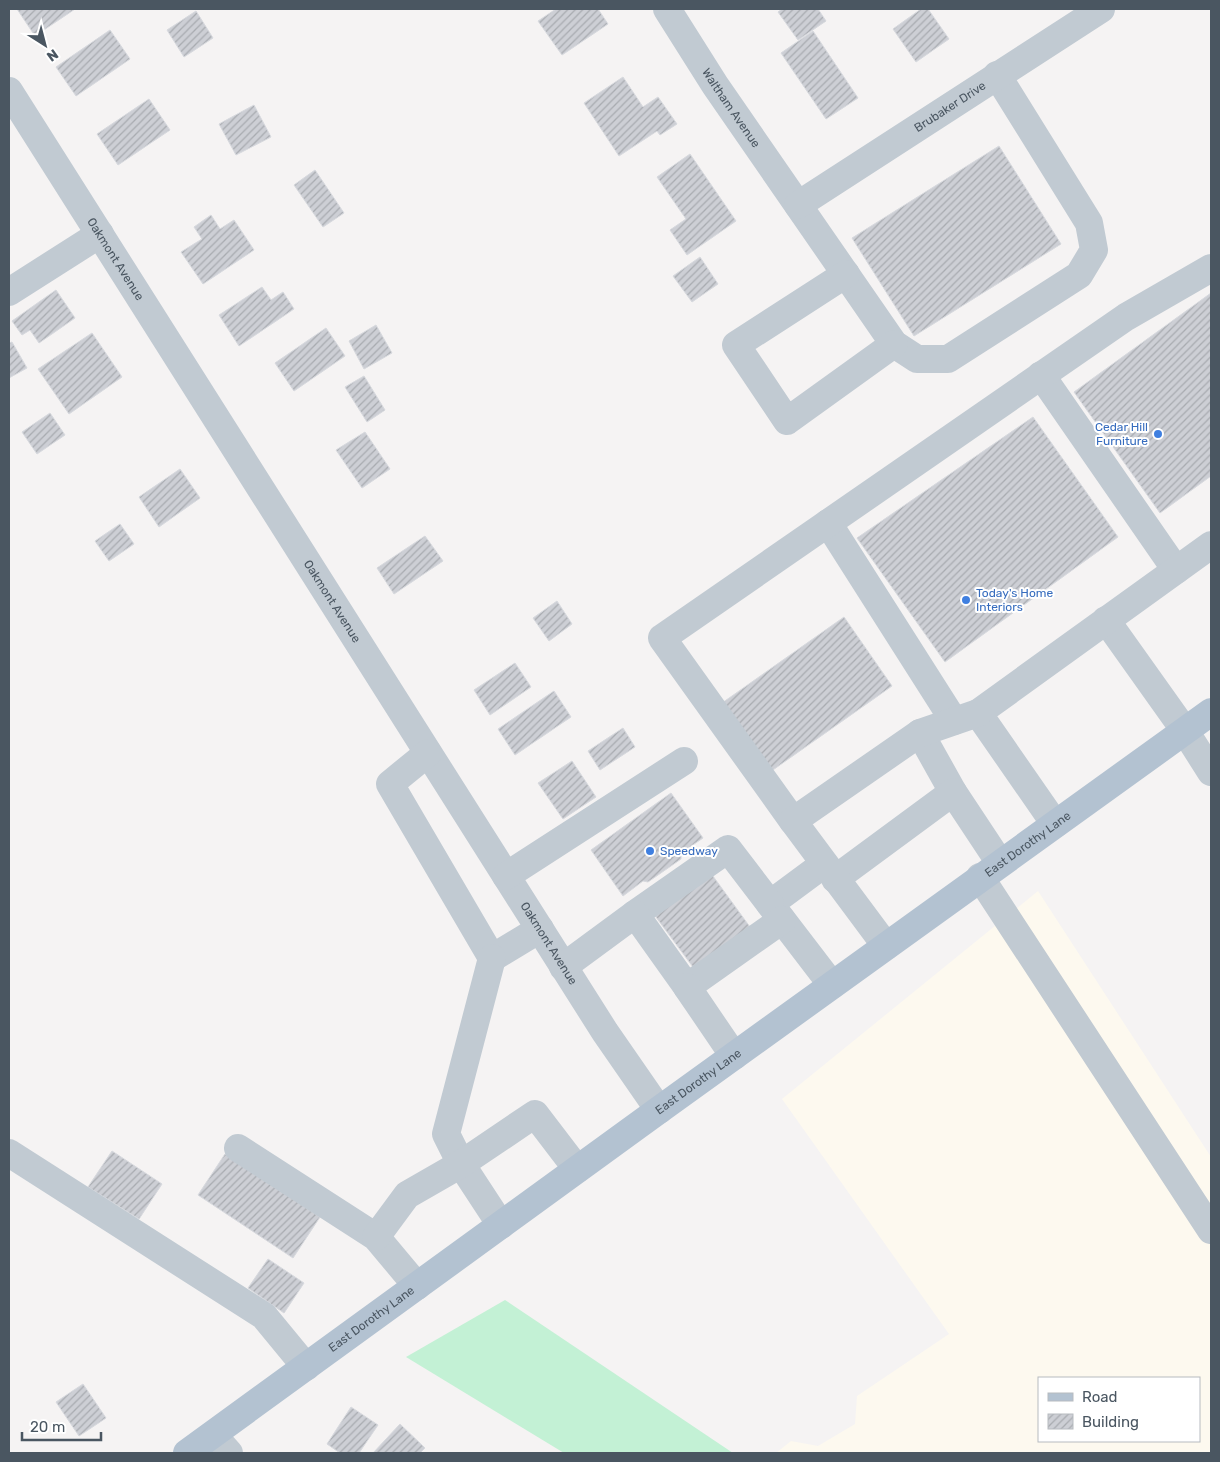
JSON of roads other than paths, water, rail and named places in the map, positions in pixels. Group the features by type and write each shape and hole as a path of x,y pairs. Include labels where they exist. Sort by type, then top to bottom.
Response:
{"main road":[{"name":"East Dorothy Lane","path":"187,1453 221,1444 306,1367 990,870 1211,712"}],"street":[{"name":"Waltham Avenue","path":"667,9 714,85 894,344"},
{"name":"Brubaker Drive","path":"798,205 1101,9"},
{"path":"846,274 736,345 787,421 894,344 917,359 948,359 1079,275 1094,250 1089,223 997,75"},
{"name":"Oakmont Avenue","path":"9,90 605,1032 659,1110"},
{"path":"9,292 100,234"},
{"path":"886,946 793,822 662,638 1126,317 1211,268"},
{"path":"1041,375 1176,570"},
{"path":"828,523 966,717 1055,824"},
{"path":"793,822 920,732 966,717 1211,545"},
{"path":"1106,620 1185,731 1211,772"},
{"path":"920,732 953,792 990,870 1211,1230"},
{"path":"428,754 390,784 492,958"},
{"path":"506,876 684,760"},
{"path":"687,987 776,912 830,871 953,792"},
{"path":"564,967 635,914 728,849 832,985"},
{"path":"635,914 734,1056"},
{"path":"501,1225 461,1164 446,1134 492,958 540,929"},
{"path":"376,1237 407,1195 461,1164 535,1114 577,1169"},
{"path":"238,1148 376,1237 417,1286"},
{"path":"9,1153 264,1316 306,1367"}],"place":[{"name":"Cedar Hill Furniture","path":"1158,434"},
{"name":"Today's Home Interiors","path":"966,600"},
{"name":"Speedway","path":"650,851"}]}
